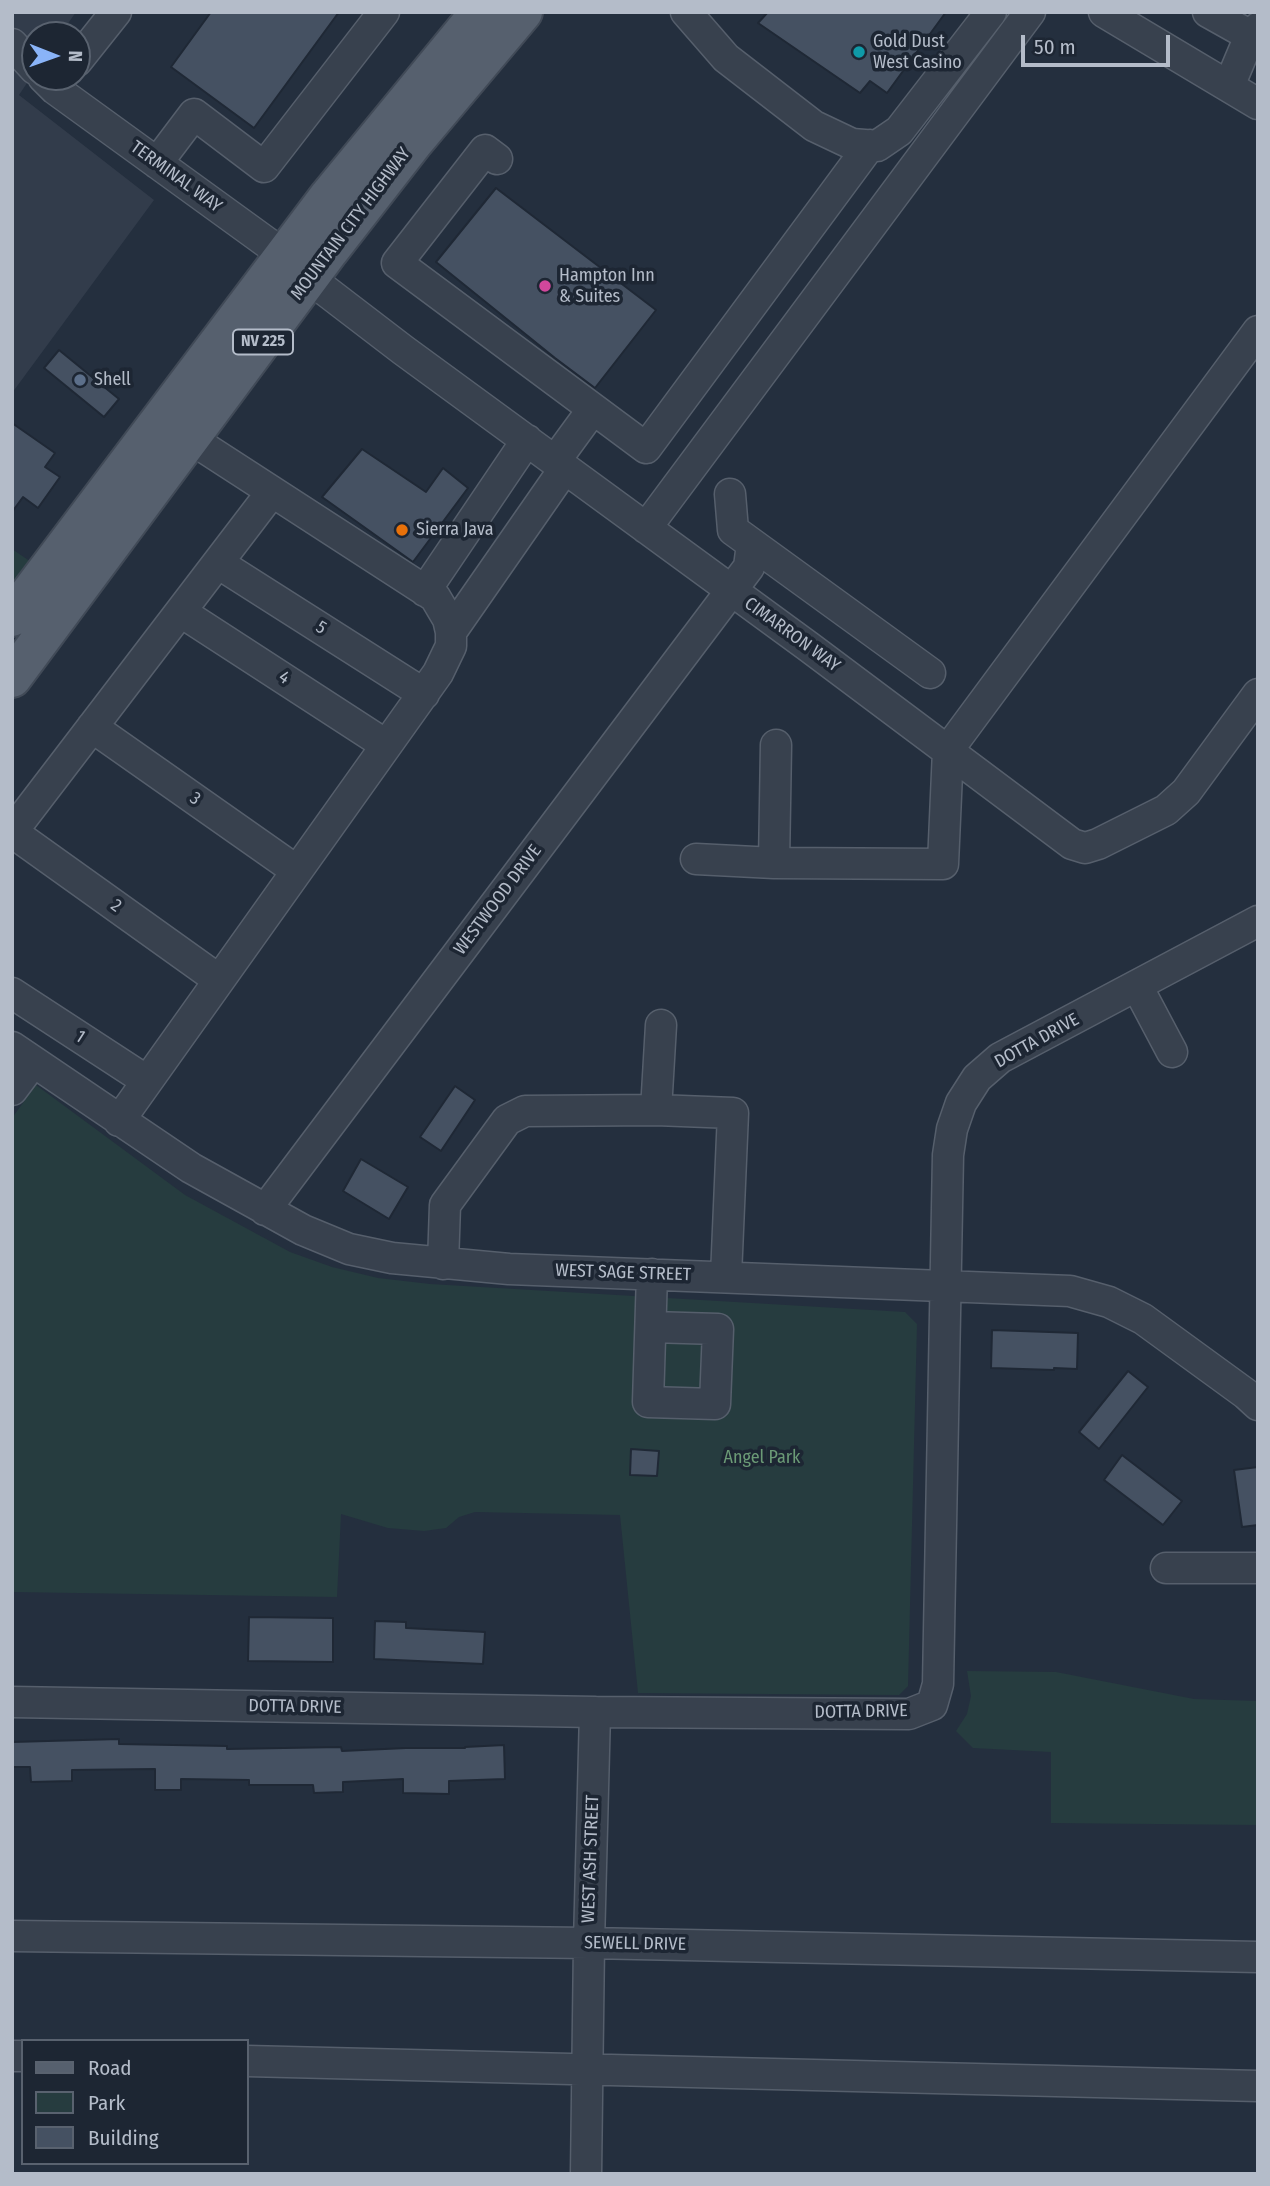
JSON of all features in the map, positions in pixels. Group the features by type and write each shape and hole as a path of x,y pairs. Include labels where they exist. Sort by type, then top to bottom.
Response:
{"main road":[{"name":"MOUNTAIN CITY HIGHWAY","path":"12,617 297,267 414,143 523,12"},
{"name":"MOUNTAIN CITY HIGHWAY","path":"12,678 191,439 297,267 329,196 477,13"}],"street":[{"path":"91,43 116,12"},
{"path":"158,163 194,114 264,167 384,12"},
{"path":"686,12 726,58 814,126 852,144 877,146 898,131 991,12"},
{"path":"646,527 1030,12"},
{"path":"1104,12 1145,22 1228,86 1258,104"},
{"path":"1208,12 1255,34 1228,86"},
{"name":"TERMINAL WAY","path":"66,91 297,267"},
{"path":"497,159 485,150 397,262 646,448 870,145"},
{"name":"CIMARRON WAY","path":"297,267 1072,844 1085,848 1098,844 1166,810 1186,792 1258,694"},
{"path":"696,859 774,863 943,864 948,750 1258,331"},
{"path":"451,632 560,465 593,409"},
{"path":"119,1121 424,694 451,646 448,619 435,597 191,439"},
{"path":"425,591 527,440"},
{"path":"12,832 271,493"},
{"path":"730,494 733,530 930,673"},
{"name":"WESTWOOD DRIVE","path":"265,1210 749,567 752,544"},
{"name":"5","path":"218,563 424,694"},
{"path":"809,646 845,611"},
{"name":"4","path":"181,612 386,745"},
{"name":"3","path":"92,727 297,871"},
{"path":"774,863 776,745"},
{"name":"2","path":"12,832 219,980"},
{"name":"DOTTA DRIVE","path":"12,1702 595,1712 909,1714 932,1705 937,1684 948,1155 952,1129 961,1103 977,1078 1000,1058 1258,921"},
{"path":"1137,986 1172,1052"},
{"name":"1","path":"12,993 147,1082"},
{"path":"656,1110 661,1025"},
{"path":"12,1090 23,1055"},
{"name":"WEST SAGE STREET","path":"23,1055 191,1168 303,1230 349,1249 443,1264 509,1269 1070,1291 1109,1302 1143,1319 1254,1393"},
{"path":"443,1264 445,1205 507,1120 525,1111 656,1110 733,1113 726,1276"},
{"path":"651,1327 652,1274"},
{"path":"1166,1568 1258,1568"},
{"name":"WEST ASH STREET","path":"586,2174 595,1712"},
{"name":"SEWELL DRIVE","path":"12,1936 589,1943 1258,1957"},
{"path":"248,2061 1258,2086"}],"shaded area":[{"path":"12,12 76,12 70,21 21,21 22,91 19,95 154,200 12,393"}],"green space":[{"path":"12,549 34,564 12,592"},
{"name":"Angel Park","path":"36,1085 185,1195 290,1252 332,1267 378,1278 430,1284 905,1312 917,1324 908,1686 899,1695 638,1693 620,1515 475,1512 459,1517 446,1528 424,1531 388,1528 341,1514 337,1597 12,1592 12,1118"},
{"path":"967,1671 1056,1672 1194,1699 1258,1701 1258,1825 1051,1823 1051,1752 973,1748 956,1731 967,1714 971,1696"}],"building":[{"path":"211,12 339,12 254,128 171,67"},
{"name":"Gold Dust West Casino","path":"768,12 946,12 887,93 870,81 860,93 758,23"},
{"name":"Hampton Inn & Suites","path":"496,188 656,310 595,388 436,262"},
{"path":"59,350 119,399 104,417 44,368"},
{"path":"12,423 55,453 45,467 60,477 38,508 23,497 12,512"},
{"name":"Sierra Java","path":"362,449 426,492 443,468 468,488 413,562 322,497"},
{"path":"455,1086 475,1100 441,1151 420,1137"},
{"path":"361,1159 408,1187 389,1219 343,1191"},
{"path":"992,1330 1078,1333 1077,1369 991,1368"},
{"path":"1128,1371 1148,1387 1099,1449 1079,1432"},
{"path":"631,1449 659,1451 657,1476 630,1475"},
{"path":"1122,1455 1182,1501 1163,1525 1104,1480"},
{"path":"1258,1467 1258,1525 1242,1527 1234,1470"},
{"path":"249,1617 333,1618 333,1662 248,1661"},
{"path":"375,1621 406,1622 406,1628 485,1632 483,1664 374,1659"},
{"path":"119,1739 119,1744 227,1746 227,1749 341,1747 342,1751 504,1745 505,1779 449,1781 449,1794 403,1793 403,1779 343,1782 343,1792 314,1793 313,1785 249,1785 249,1780 181,1779 181,1790 155,1790 155,1769 72,1770 72,1781 31,1782 30,1767 12,1767 12,1742"}],"place":[{"name":"Gold Dust West Casino","path":"859,52"},
{"name":"Hampton Inn & Suites","path":"545,286"},
{"name":"Shell","path":"80,380"},
{"name":"Sierra Java","path":"402,530"}]}
